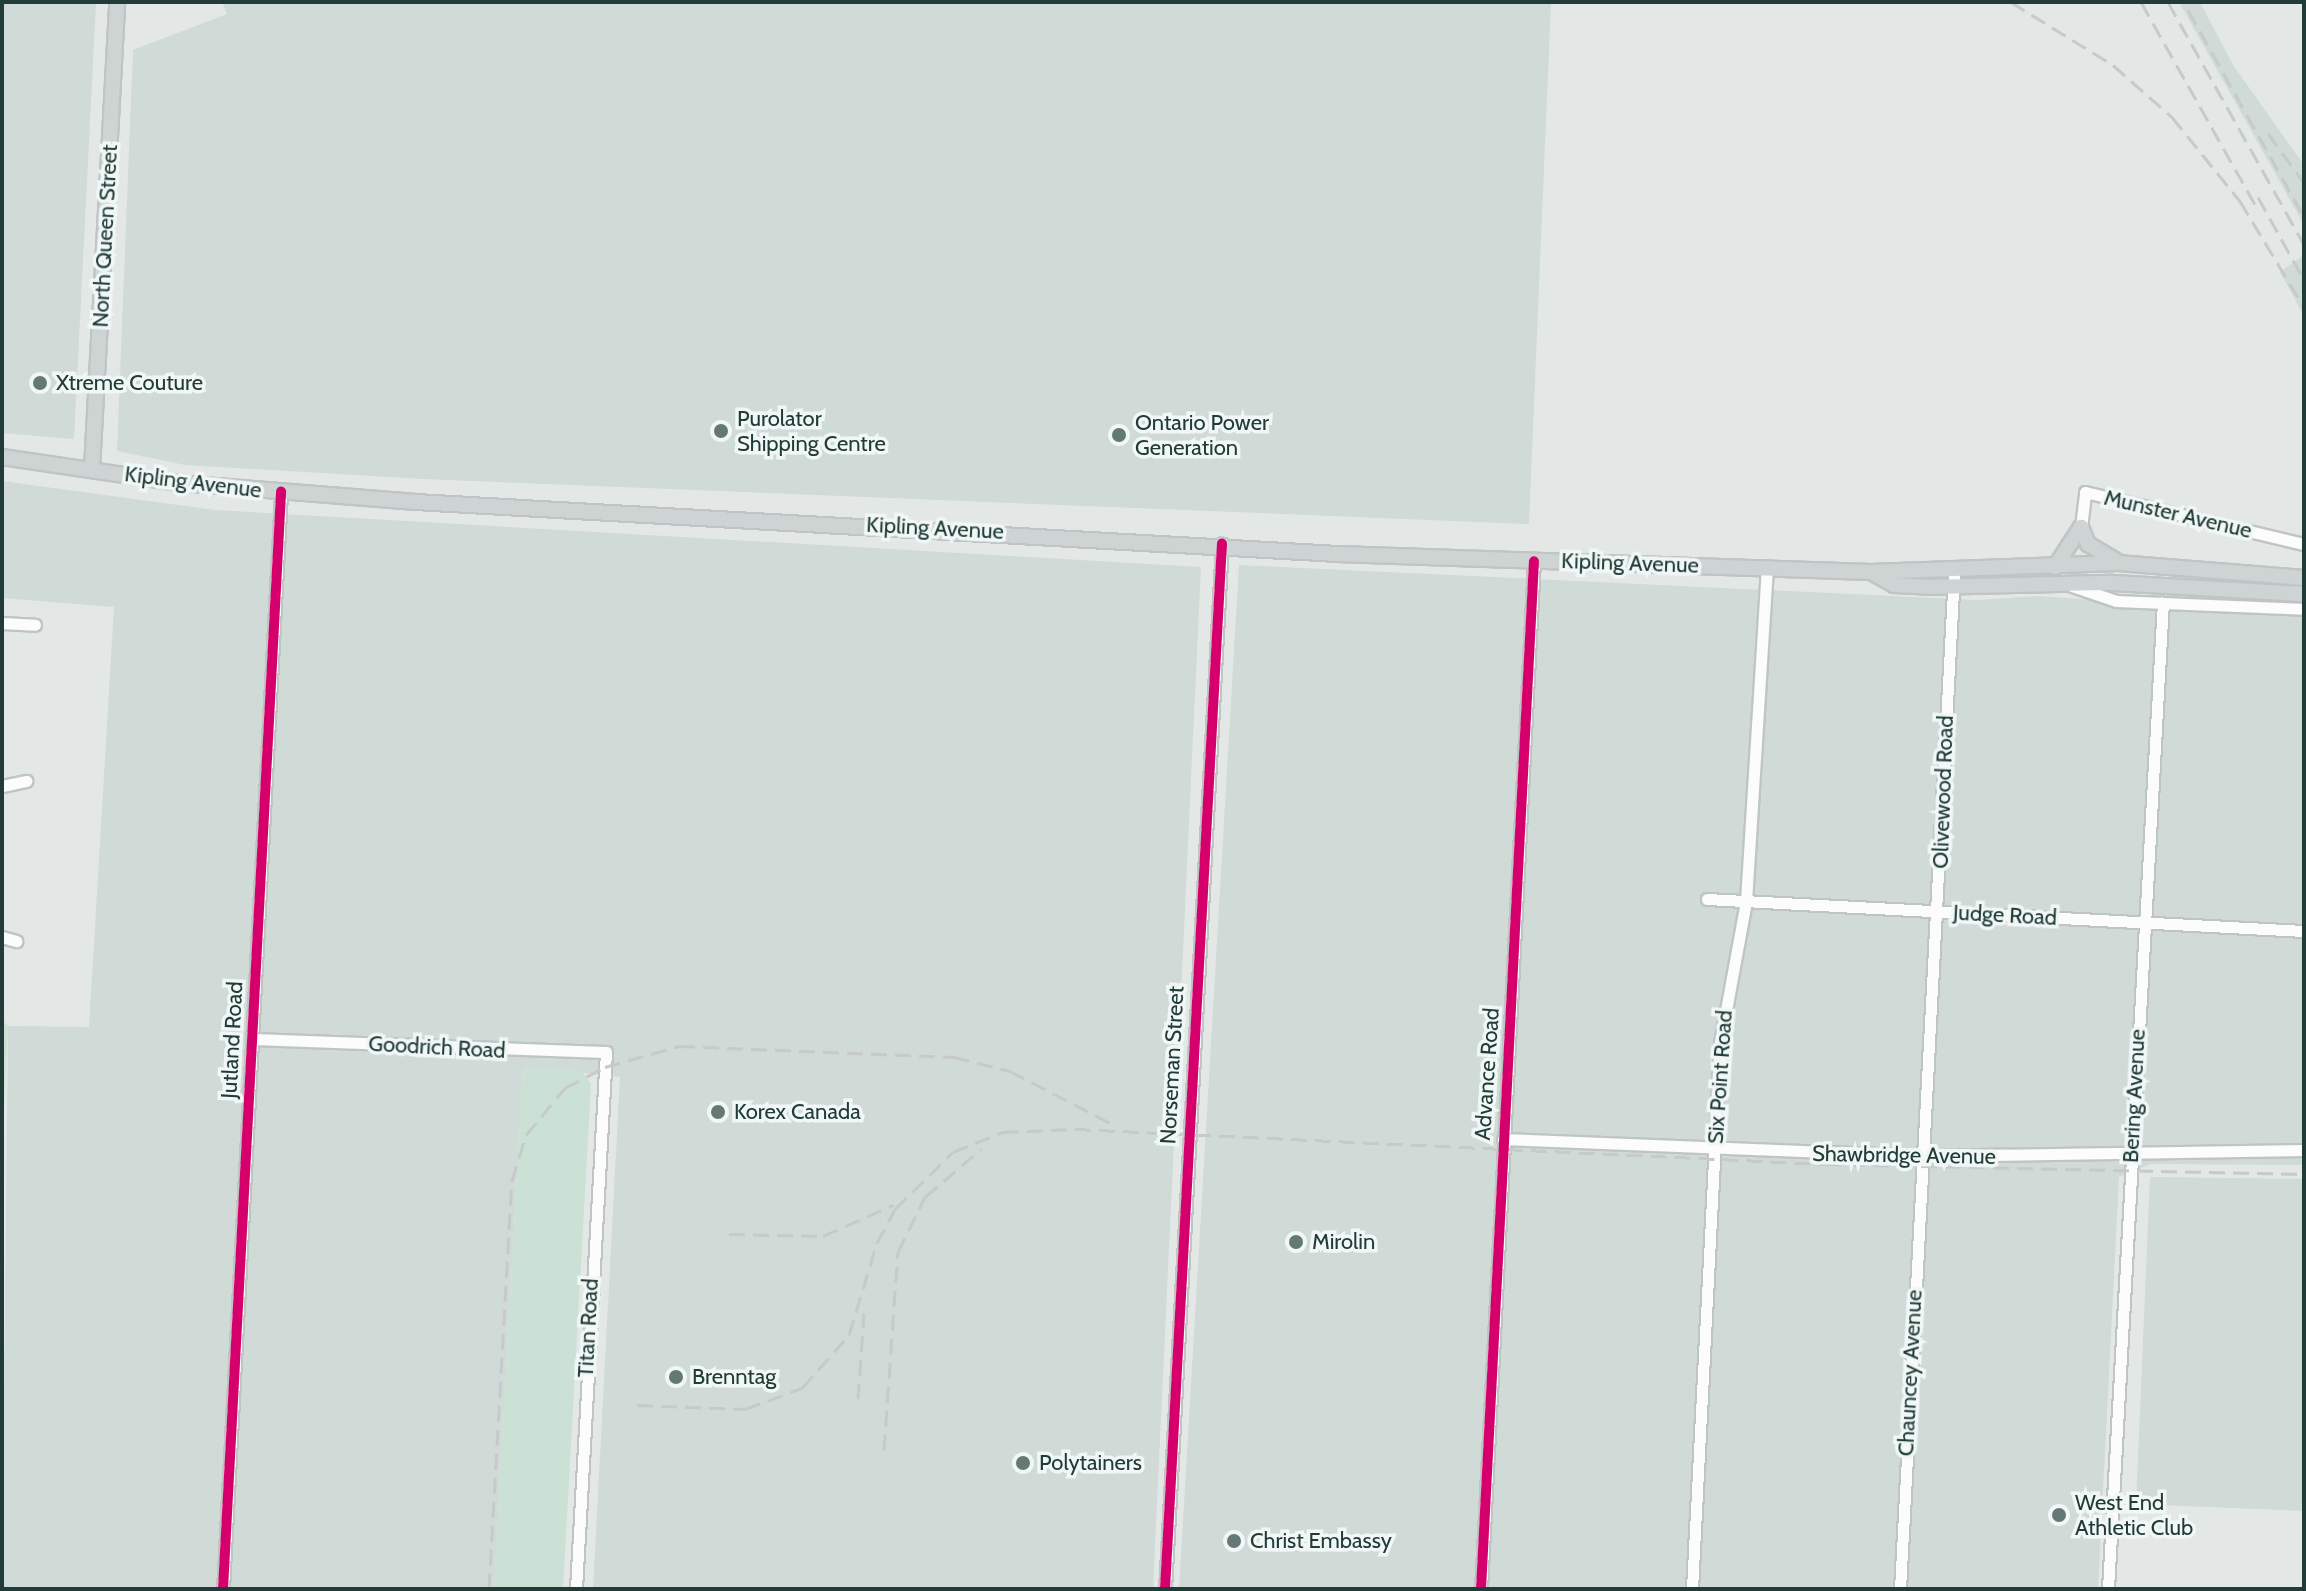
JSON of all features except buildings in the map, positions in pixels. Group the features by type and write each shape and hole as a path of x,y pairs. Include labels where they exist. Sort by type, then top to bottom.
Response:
{"main road":[{"name":"North Queen Street","path":"92,469 117,2"},
{"name":"Kipling Avenue","path":"2,457 281,492 1534,561 1871,572 1954,572 2118,563 2304,578"},
{"path":"2055,567 2081,527 2095,550 2118,563"},
{"name":"Kipling Avenue","path":"1871,572 1894,585 1953,588 2072,586 2304,594"}],"street":[{"name":"Jutland Road","path":"223,1589 281,492"},
{"name":"Munster Avenue","path":"2081,527 2085,492 2304,544"},
{"name":"Norseman Street","path":"1165,1589 1222,544"},
{"name":"Advance Road","path":"1481,1589 1534,561"},
{"name":"Six Point Road","path":"1692,1589 1724,1006 1746,901 1767,567"},
{"name":"Olivewood Road","path":"1921,1156 1938,912 1954,572"},
{"name":"Kipling Avenue","path":"2072,586 2091,597 2304,609"},
{"name":"Bering Avenue","path":"2108,1589 2130,1151 2163,603"},
{"path":"2,623 35,625"},
{"path":"2,786 26,781"},
{"name":"Judge Road","path":"1707,899 2304,931"},
{"path":"2,937 16,941"},
{"name":"Goodrich Road","path":"252,1039 606,1052 605,1067"},
{"name":"Titan Road","path":"576,1589 605,1067"},
{"name":"Shawbridge Avenue","path":"1503,1139 1715,1151 1921,1156 2099,1158 2130,1151 2304,1150"},
{"name":"Chauncey Avenue","path":"1900,1589 1921,1156"}],"shaded area":[{"path":"2,2 96,2 74,439 2,433"},
{"path":"222,2 1551,2 1529,524 423,479 185,465 117,451 133,50 227,14"},
{"path":"2179,2 2200,2 2233,65 2304,165 2304,225"},
{"path":"2304,255 2304,316 2280,272"},
{"path":"2,481 215,510 1201,567 1153,1589 593,1589 620,1077 523,1066 494,1589 2,1589 8,1026 89,1027 114,607 2,598"},
{"path":"1239,565 1977,600 2037,596 2304,615 2304,1165 2151,1164 2119,1177 2098,1589 1179,1589"},
{"path":"2150,1177 2304,1179 2304,1511 2136,1504"}],"green space":[{"path":"2,1020 8,1026 2,1153"},
{"path":"523,1066 581,1070 591,1084 563,1589 494,1589"}],"railway":[{"path":"2011,2 2113,65 2172,117 2240,201 2304,307"},
{"path":"2141,2 2259,211"},
{"path":"2168,2 2304,244"},
{"path":"2188,10 2304,217"},
{"path":"2268,133 2304,183"},
{"path":"2258,197 2304,280"},
{"path":"489,1589 512,1181 526,1135 565,1088 605,1067 679,1046 954,1057 1010,1071 1114,1125"},
{"path":"637,1405 745,1409 802,1388 849,1335 877,1243 895,1209 953,1152 1003,1132 1075,1129 1825,1164 2304,1174"},
{"path":"884,1450 898,1252 925,1197 981,1149"},
{"path":"729,1234 823,1236 893,1205"},
{"path":"858,1399 864,1313"}],"cycle path":[{"path":"223,1589 281,492"},
{"path":"1165,1589 1222,544"},
{"path":"1481,1589 1534,561"}],"place":[{"name":"Xtreme Couture","path":"40,383"},
{"name":"Purolator Shipping Centre","path":"721,431"},
{"name":"Ontario Power Generation","path":"1119,435"},
{"name":"Korex Canada","path":"718,1112"},
{"name":"Mirolin","path":"1296,1242"},
{"name":"Brenntag","path":"676,1377"},
{"name":"Polytainers","path":"1023,1463"},
{"name":"West End Athletic Club","path":"2059,1515"},
{"name":"Christ Embassy","path":"1234,1541"}]}
